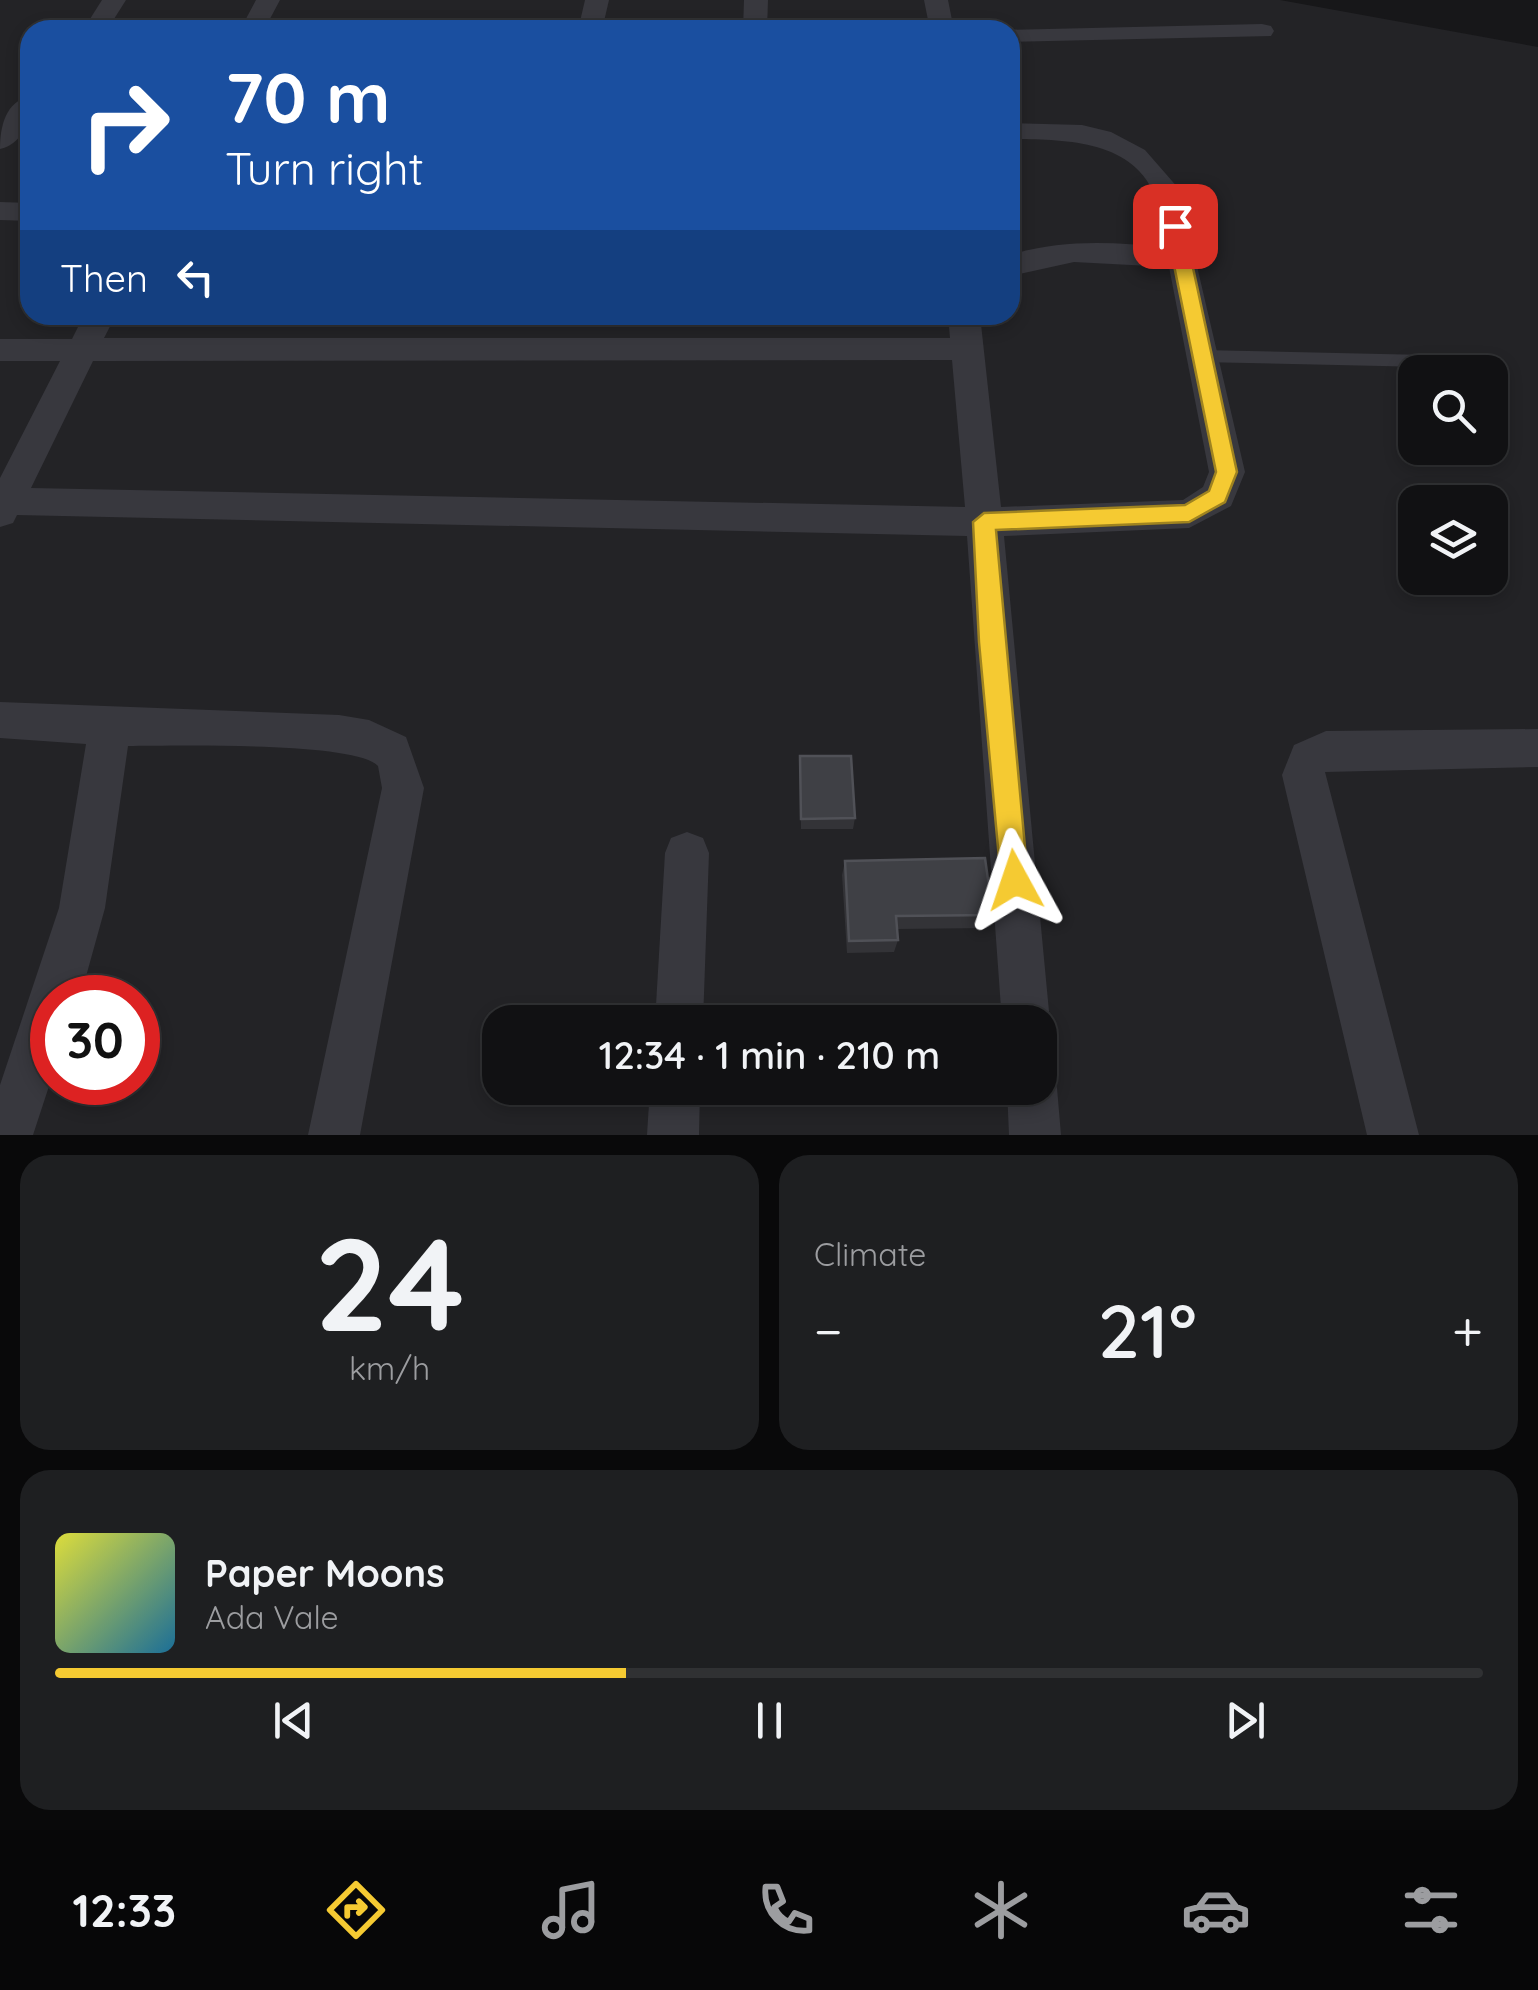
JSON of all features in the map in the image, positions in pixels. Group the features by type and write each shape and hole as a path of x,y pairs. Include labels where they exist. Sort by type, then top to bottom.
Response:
{"street":[{"path":"1020,35 1262,31"},
{"path":"0,141 19,107"},
{"path":"95,325 3,507 604,512 984,522 1164,516 1203,509 1218,496 1226,472 1169,195 1148,164 1126,146 1102,136 1020,132"},
{"path":"1020,263 1054,252 1083,250 1182,258"},
{"path":"0,350 81,352 965,332 1025,1005"},
{"path":"0,720 339,734 384,742 398,758 403,788 334,1135"},
{"path":"63,975 82,908 110,727"},
{"path":"1393,1135 1303,774 1310,759 1326,750 1538,748"},
{"path":"679,1005 686,853"},
{"path":"7,1135 30,1071"},
{"path":"673,1135 675,1105"},
{"path":"1033,1105 1036,1135"}],"lane":[{"path":"1200,356 1398,360"}],"shaded area":[{"path":"0,0 1280,0 1538,47 1538,1135 0,1135"}],"building":[{"path":"800,756 851,756 855,818 801,819"},
{"path":"985,858 993,915 896,916 898,940 849,941 845,861"}],"route":[{"path":"1015,880 991,642 984,522 1189,514 1203,509 1218,496 1226,472 1175,226"}]}
